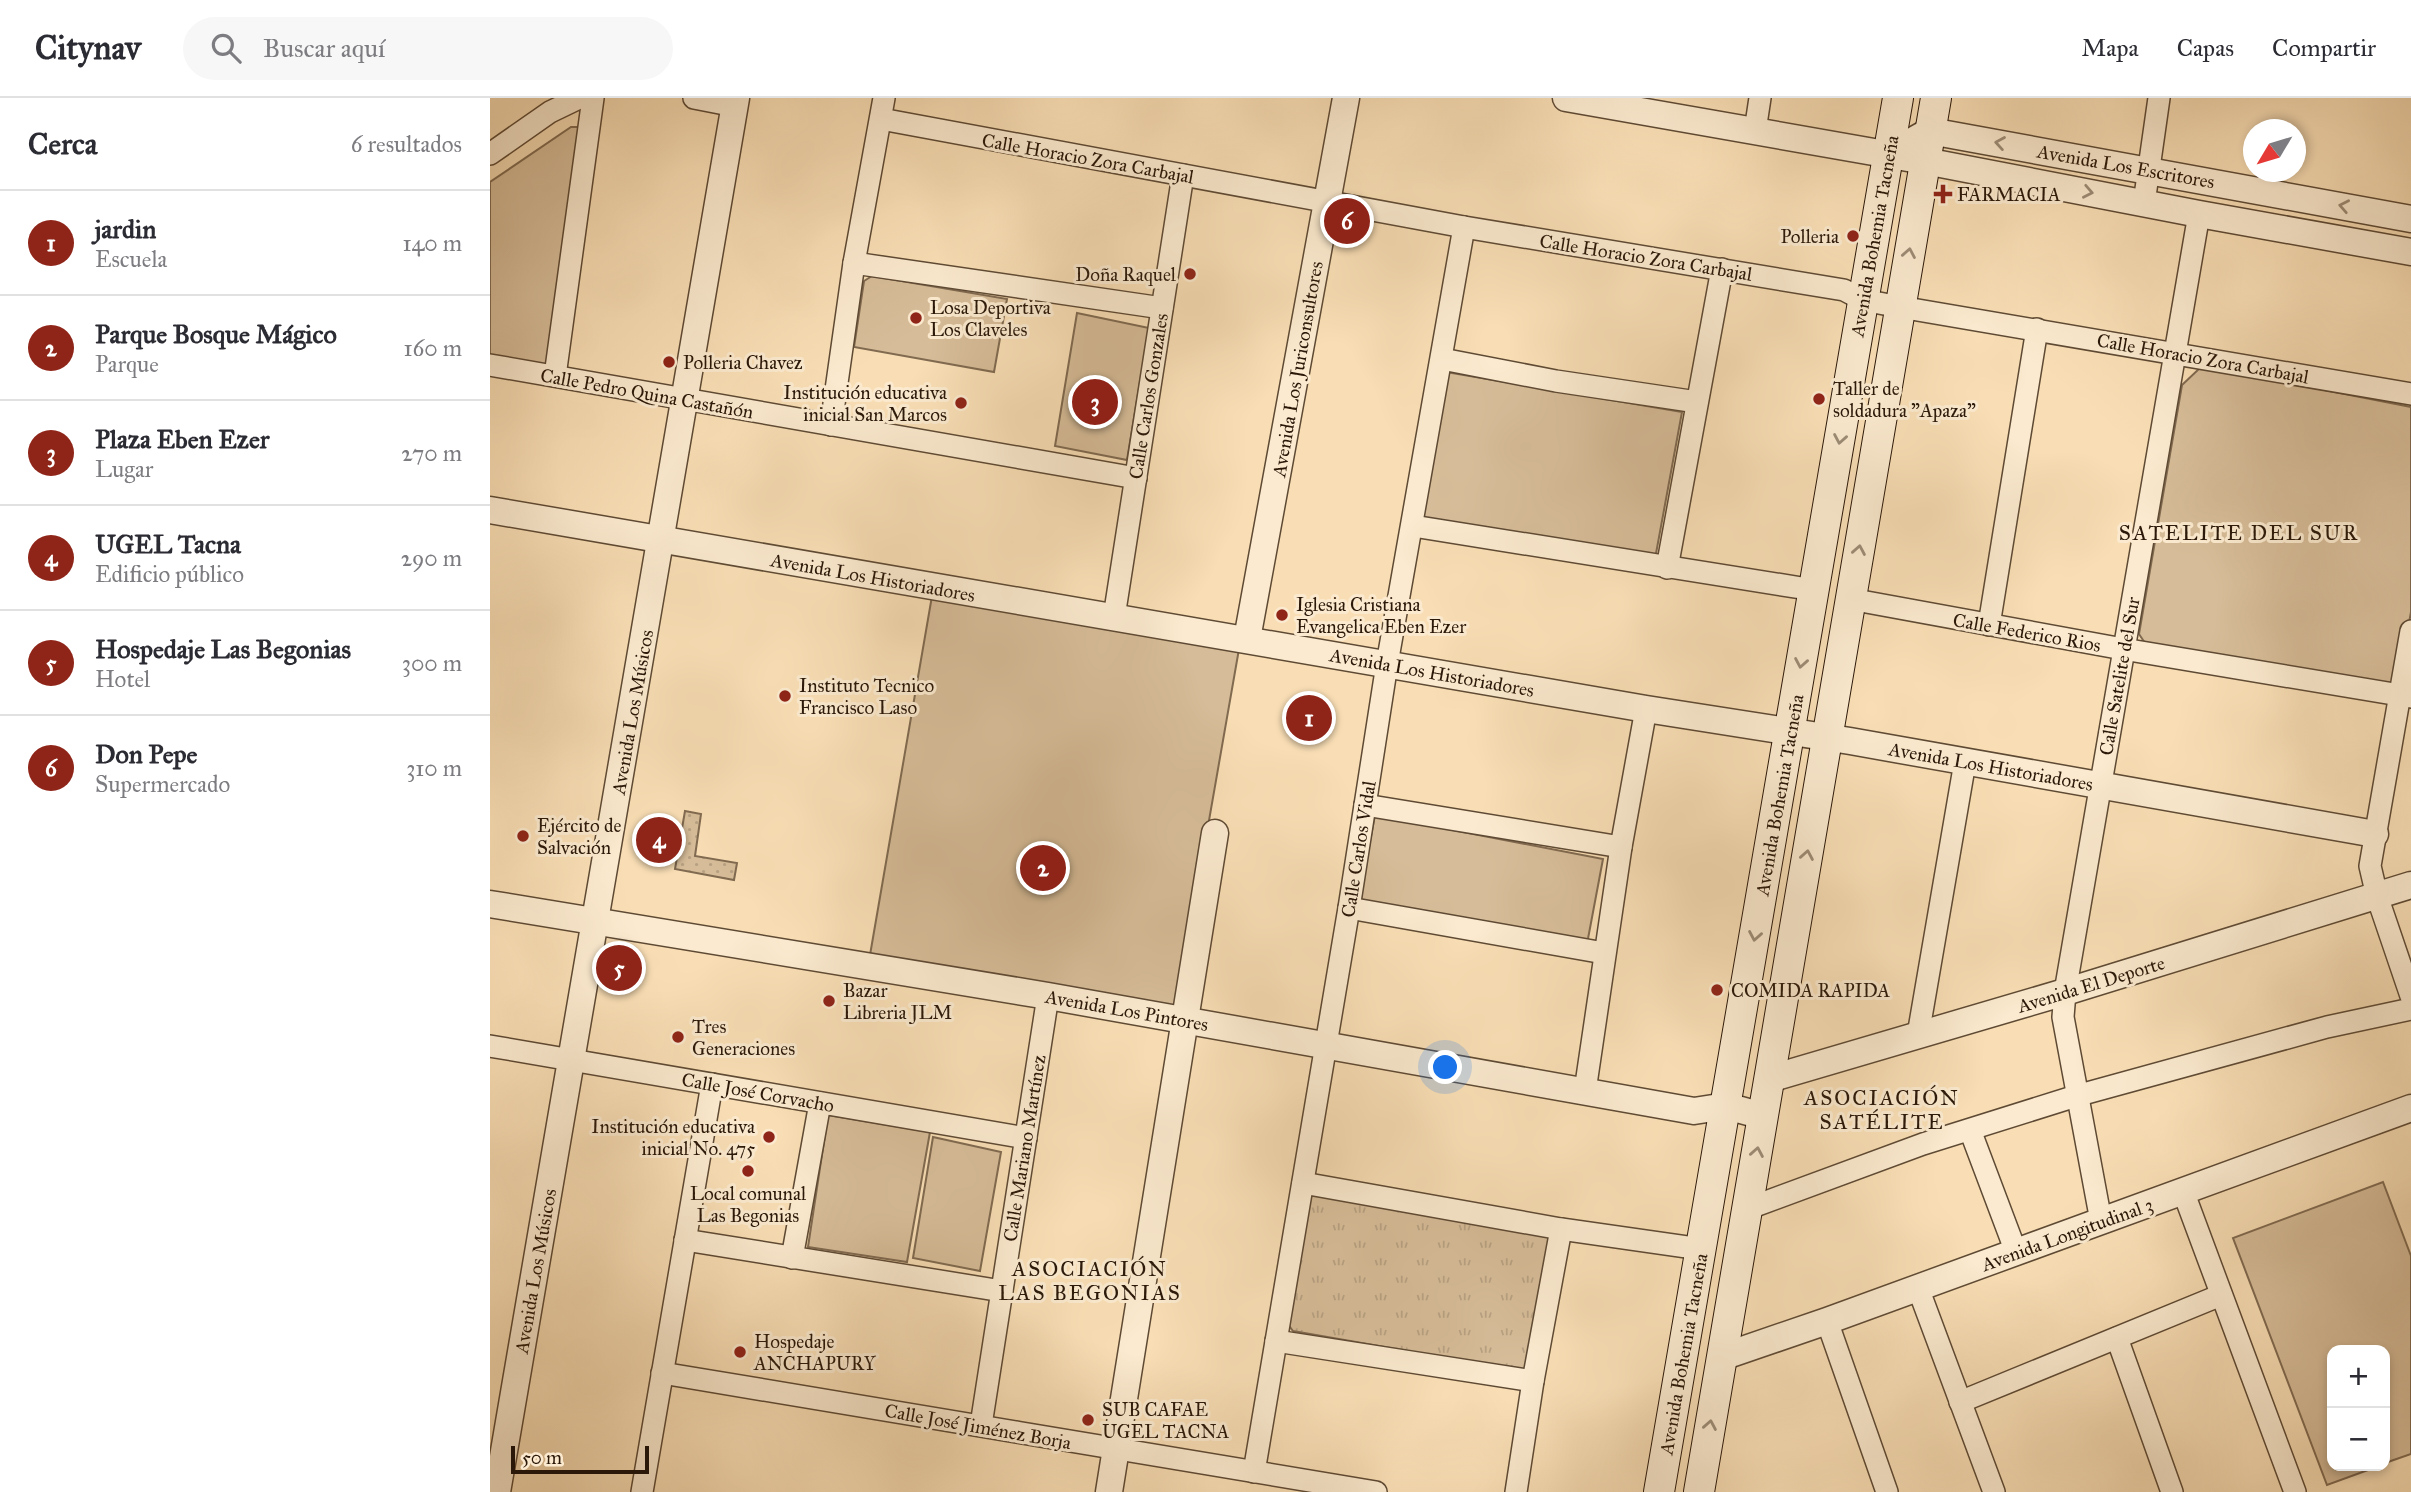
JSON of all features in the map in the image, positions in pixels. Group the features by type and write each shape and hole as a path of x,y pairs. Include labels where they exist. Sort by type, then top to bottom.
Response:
{"main road":[{"name":"Avenida Bohemia Tacneña","path":"1659,1492 1898,98"},
{"name":"Avenida Bohemia Tacneña","path":"1699,1492 1936,98"}],"street":[{"path":"490,154 550,112 579,98"},
{"path":"555,376 593,98"},
{"path":"694,98 735,102"},
{"path":"831,425 854,263 884,98"},
{"name":"Avenida Los Juriconsultores","path":"1247,639 1346,98"},
{"name":"Avenida Los Escritores","path":"1566,98 1888,154 2411,252"},
{"path":"1755,131 1760,98"},
{"path":"2144,203 2159,98"},
{"name":"Avenida Los Músicos","path":"497,1492 735,102"},
{"name":"Calle Horacio Zora Carbajal","path":"881,119 1464,227 1844,290 1863,300 1900,307 2411,394"},
{"path":"1888,154 1930,131"},
{"name":"Avenida Los Escritores","path":"1930,131 2411,219"},
{"name":"Calle Carlos Gonzales","path":"1114,617 1183,175"},
{"name":"Calle Satelite del Sur","path":"2101,1221 2063,1017 2065,992 2199,214"},
{"name":"Calle Carlos Vidal","path":"1254,1472 1349,908 1387,664 1464,227"},
{"path":"854,263 1162,308"},
{"path":"1667,568 1722,270"},
{"path":"1989,625 2037,329"},
{"path":"1442,359 1556,381 1697,402"},
{"name":"Calle Pedro Quina Castañón","path":"490,365 1136,478"},
{"name":"Avenida Los Historiadores","path":"490,510 2375,834"},
{"path":"1413,526 1814,590"},
{"name":"Calle Federico Rios","path":"1850,599 2123,649 2405,696"},
{"path":"2411,631 2405,696 2370,866 2377,896 2411,996"},
{"path":"1585,1091 1604,953 1646,709"},
{"path":"1918,1035 1965,762"},
{"path":"1365,805 1621,847"},
{"path":"1109,1492 1215,833"},
{"name":"Avenida El Deporte","path":"1769,1079 2065,992 2411,885"},
{"name":"Avenida Los Pintores","path":"490,904 1048,996 1694,1111 1726,1106 1763,1116"},
{"path":"1349,908 1604,953"},
{"name":"Calle Mariano Martínez","path":"981,1425 1048,996"},
{"path":"1747,1209 1923,1143 2076,1096 2327,1027 2411,1009"},
{"name":"Calle José Corvacho","path":"490,1046 1026,1138"},
{"path":"642,1492 712,1084"},
{"path":"792,1258 820,1103"},
{"name":"Avenida Longitudinal 3","path":"1722,1357 2411,1108"},
{"path":"1970,1130 2016,1252"},
{"path":"1303,1183 1561,1229 1701,1249"},
{"path":"2183,1191 2289,1490"},
{"path":"1516,1492 1561,1229"},
{"path":"685,1240 1002,1291"},
{"path":"1918,1288 1994,1492"},
{"path":"1960,1402 2221,1294"},
{"path":"1827,1321 1887,1492"},
{"path":"2117,1338 2172,1492"},
{"path":"1276,1341 1533,1381"},
{"name":"Calle José Jiménez Borja","path":"662,1373 1376,1492"}],"green space":[{"path":"571,127 582,127 555,365 490,363 490,182"},
{"path":"872,276 1007,299 994,372 854,347 864,281"},
{"path":"1077,313 1149,328 1127,460 1055,446"},
{"path":"2202,366 2411,407 2411,612 2398,682 2389,687 2147,646 2139,634 2182,385"},
{"path":"1446,372 1682,412 1655,559 1420,517"},
{"path":"932,596 1239,649 1176,1009 870,955"},
{"path":"685,811 701,814 695,856 737,863 734,880 675,869"},
{"path":"1375,815 1603,859 1587,944 1359,900"},
{"path":"828,1115 930,1132 907,1262 808,1247"},
{"path":"933,1137 1001,1152 980,1271 913,1258"},
{"path":"2383,1182 2411,1256 2411,1454 2390,1461 2390,1345 2327,1345 2327,1471 2365,1471 2327,1485 2233,1238"},
{"path":"1314,1195 1546,1234 1552,1240 1530,1364 1522,1371 1293,1331 1287,1323 1307,1198"}],"place":[{"name":"FARMACIA","path":"1943,194"},
{"name":"Don Pepe","path":"1347,221"},
{"name":"Polleria","path":"1853,236"},
{"name":"Doña Raquel","path":"1190,274"},
{"name":"Losa Deportiva Los Claveles","path":"916,318"},
{"name":"Polleria Chavez","path":"669,362"},
{"name":"Taller de soldadura \"Apaza\"","path":"1819,399"},
{"name":"Plaza Eben Ezer","path":"1095,402"},
{"name":"Institución educativa inicial San Marcos","path":"961,403"},
{"name":"Iglesia Cristiana Evangelica Eben Ezer","path":"1282,615"},
{"name":"Instituto Tecnico Francisco Laso","path":"785,696"},
{"name":"jardin","path":"1309,718"},
{"name":"Ejército de Salvación","path":"523,836"},
{"name":"UGEL Tacna","path":"659,840"},
{"name":"Parque Bosque Mágico","path":"1043,868"},
{"name":"Hospedaje Las Begonias","path":"619,968"},
{"name":"COMIDA RAPIDA","path":"1717,990"},
{"name":"Bazar Libreria JLM","path":"829,1001"},
{"name":"Tres Generaciones","path":"678,1037"},
{"name":"Institución educativa inicial No. 475","path":"769,1137"},
{"name":"Local comunal Las Begonias","path":"748,1171"},
{"name":"Hospedaje ANCHAPURY","path":"740,1352"},
{"name":"SUB CAFAE UGEL TACNA","path":"1088,1420"}],"district":[{"name":"SATELITE DEL SUR","path":"2239,533"},
{"name":"ASOCIACIÓN SATÉLITE","path":"1882,1110"},
{"name":"ASOCIACIÓN LAS BEGONIAS","path":"1090,1281"}]}
